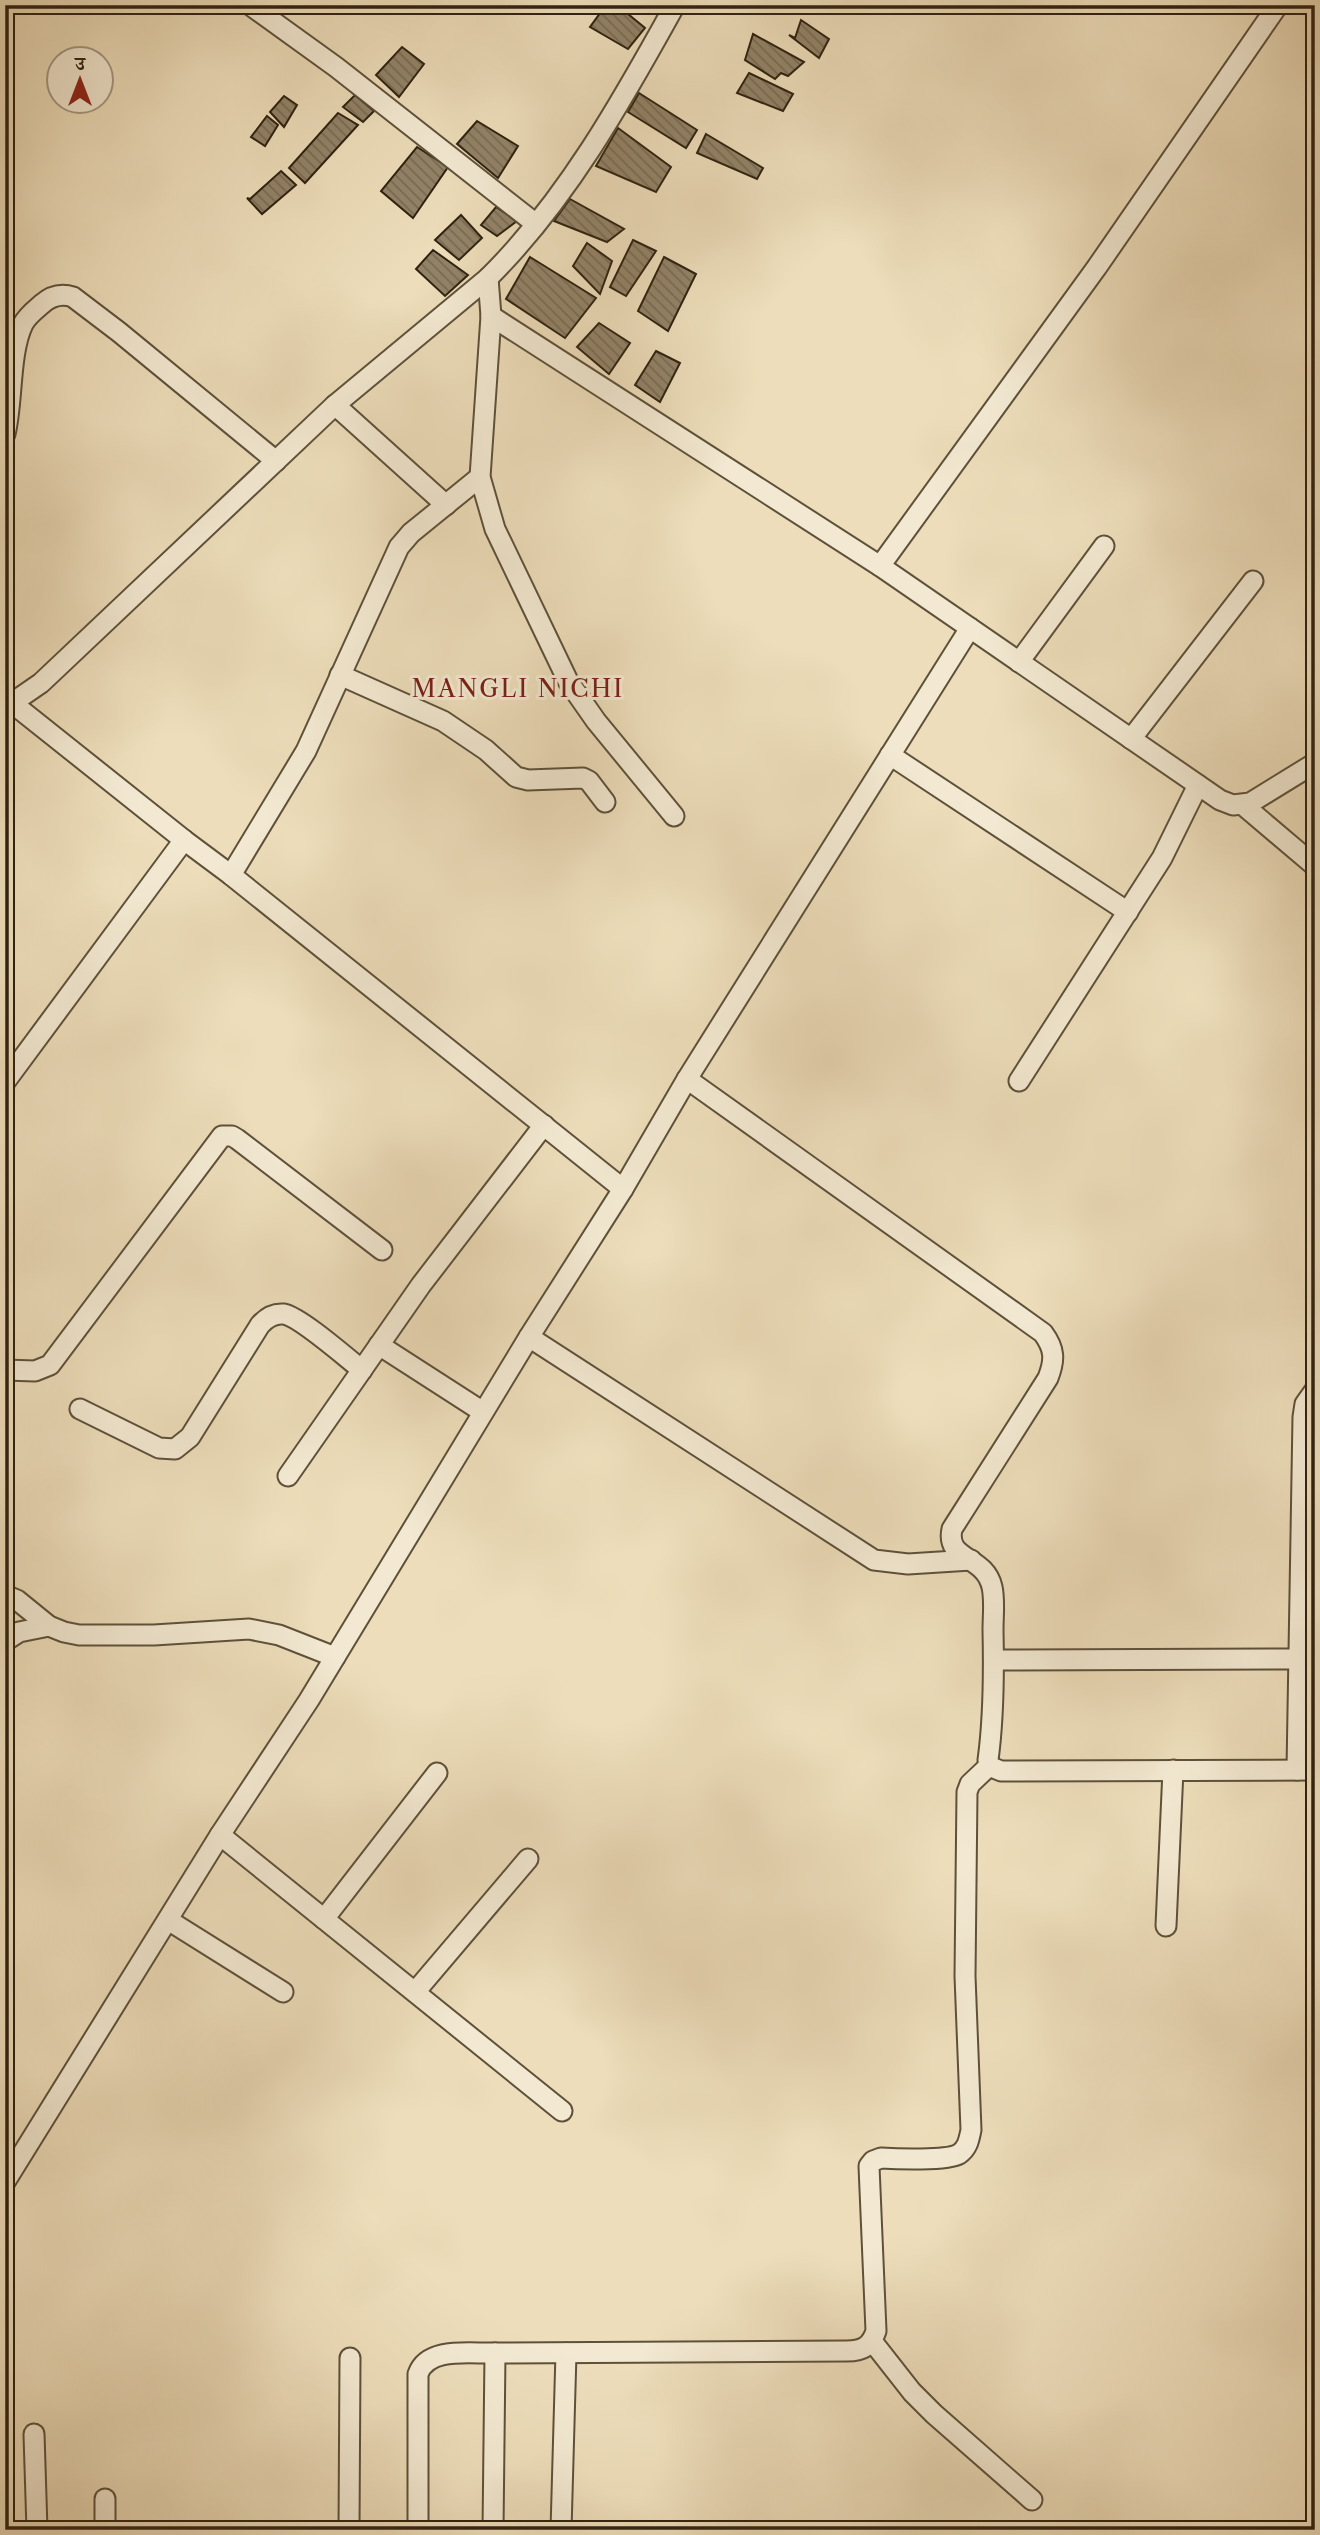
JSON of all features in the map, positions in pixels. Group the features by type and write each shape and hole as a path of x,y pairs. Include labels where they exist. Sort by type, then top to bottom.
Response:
{"street":[{"path":"250,5 336,67 536,225"},
{"path":"623,1189 231,875 9,704 41,683 335,405 488,278 536,225 623,98 675,5"},
{"path":"880,566 1097,267 1278,5"},
{"path":"488,278 491,316 480,477 495,529 568,681 596,721 674,816"},
{"path":"5,434 13,369 22,325 45,301 66,295 73,297 118,332 276,461"},
{"path":"491,316 880,566 1220,800 1233,806 1243,806 1315,763"},
{"path":"335,405 446,505"},
{"path":"231,875 294,774 399,547 411,533 480,477"},
{"path":"1019,662 1104,546"},
{"path":"1131,739 1253,582"},
{"path":"5,2182 220,1835 335,1657 529,1337 623,1189 687,1079 970,628"},
{"path":"340,675 443,721 486,750 516,778 583,778 589,781 605,802"},
{"path":"890,755 1128,912"},
{"path":"1019,1081 1171,843 1198,785"},
{"path":"1243,806 1315,866"},
{"path":"5,1082 184,840"},
{"path":"687,1079 1032,1325 1049,1340 1054,1364 1048,1378 952,1529 950,1539 951,1546 982,1569 992,1587 995,1699 989,1766"},
{"path":"288,1476 421,1285 544,1125"},
{"path":"5,1370 35,1371 50,1365 222,1136 237,1139 382,1250"},
{"path":"80,1409 159,1448 175,1449 190,1437 260,1325 269,1316 277,1314 292,1317 362,1370"},
{"path":"529,1337 874,1560 908,1564 971,1560"},
{"path":"379,1345 483,1412"},
{"path":"989,1766 1001,1771 1306,1770 1299,1659 1303,1418 1305,1405 1315,1390"},
{"path":"5,1595 17,1600 49,1626 79,1635 155,1635 249,1629 279,1635 335,1657"},
{"path":"5,1641 19,1632 49,1626"},
{"path":"994,1660 1299,1659"},
{"path":"418,2530 418,2374 428,2360 438,2356 495,2353 847,2351 864,2348 872,2341 876,2331 869,2166 880,2158 951,2157 966,2148 971,2130 965,1976 967,1802 970,1784 989,1766"},
{"path":"1166,1926 1173,1770"},
{"path":"324,1919 437,1773"},
{"path":"220,1835 562,2111"},
{"path":"415,1992 528,1859"},
{"path":"167,1920 283,1992"},
{"path":"872,2341 912,2392 934,2414 1032,2500"},
{"path":"493,2530 495,2353"},
{"path":"561,2530 566,2353"},
{"path":"349,2530 351,2358"},
{"path":"34,2434 37,2530"},
{"path":"105,2499 105,2530"}],"building":[{"path":"606,5 617,5 645,28 628,49 590,27"},
{"path":"801,20 829,39 819,58 789,35 795,38"},
{"path":"753,34 804,62 788,76 781,73 775,79 745,60"},
{"path":"402,47 424,64 399,97 376,75"},
{"path":"749,73 793,94 783,111 737,93"},
{"path":"639,93 697,130 686,148 628,112"},
{"path":"355,95 374,111 363,122 343,107"},
{"path":"284,96 297,105 284,127 270,112"},
{"path":"338,113 358,125 305,183 289,168"},
{"path":"267,116 278,125 265,146 251,137"},
{"path":"477,121 518,146 498,178 457,144"},
{"path":"618,128 671,167 656,192 596,166"},
{"path":"706,134 763,168 757,179 697,153"},
{"path":"417,147 448,167 413,218 381,191"},
{"path":"281,171 296,185 262,214 247,198 250,199"},
{"path":"570,199 624,229 607,242 554,221"},
{"path":"496,207 517,221 497,236 481,225"},
{"path":"461,215 482,238 459,260 435,240"},
{"path":"633,240 656,251 626,296 610,287"},
{"path":"587,243 612,261 600,294 573,266"},
{"path":"433,250 468,275 445,296 416,269"},
{"path":"530,257 596,298 565,338 506,299"},
{"path":"664,257 696,274 668,331 638,311"},
{"path":"599,323 630,343 609,374 577,347"},
{"path":"656,351 680,363 660,402 635,385"}],"district":[{"name":"MANGLI NICHI","path":"518,689"}]}
